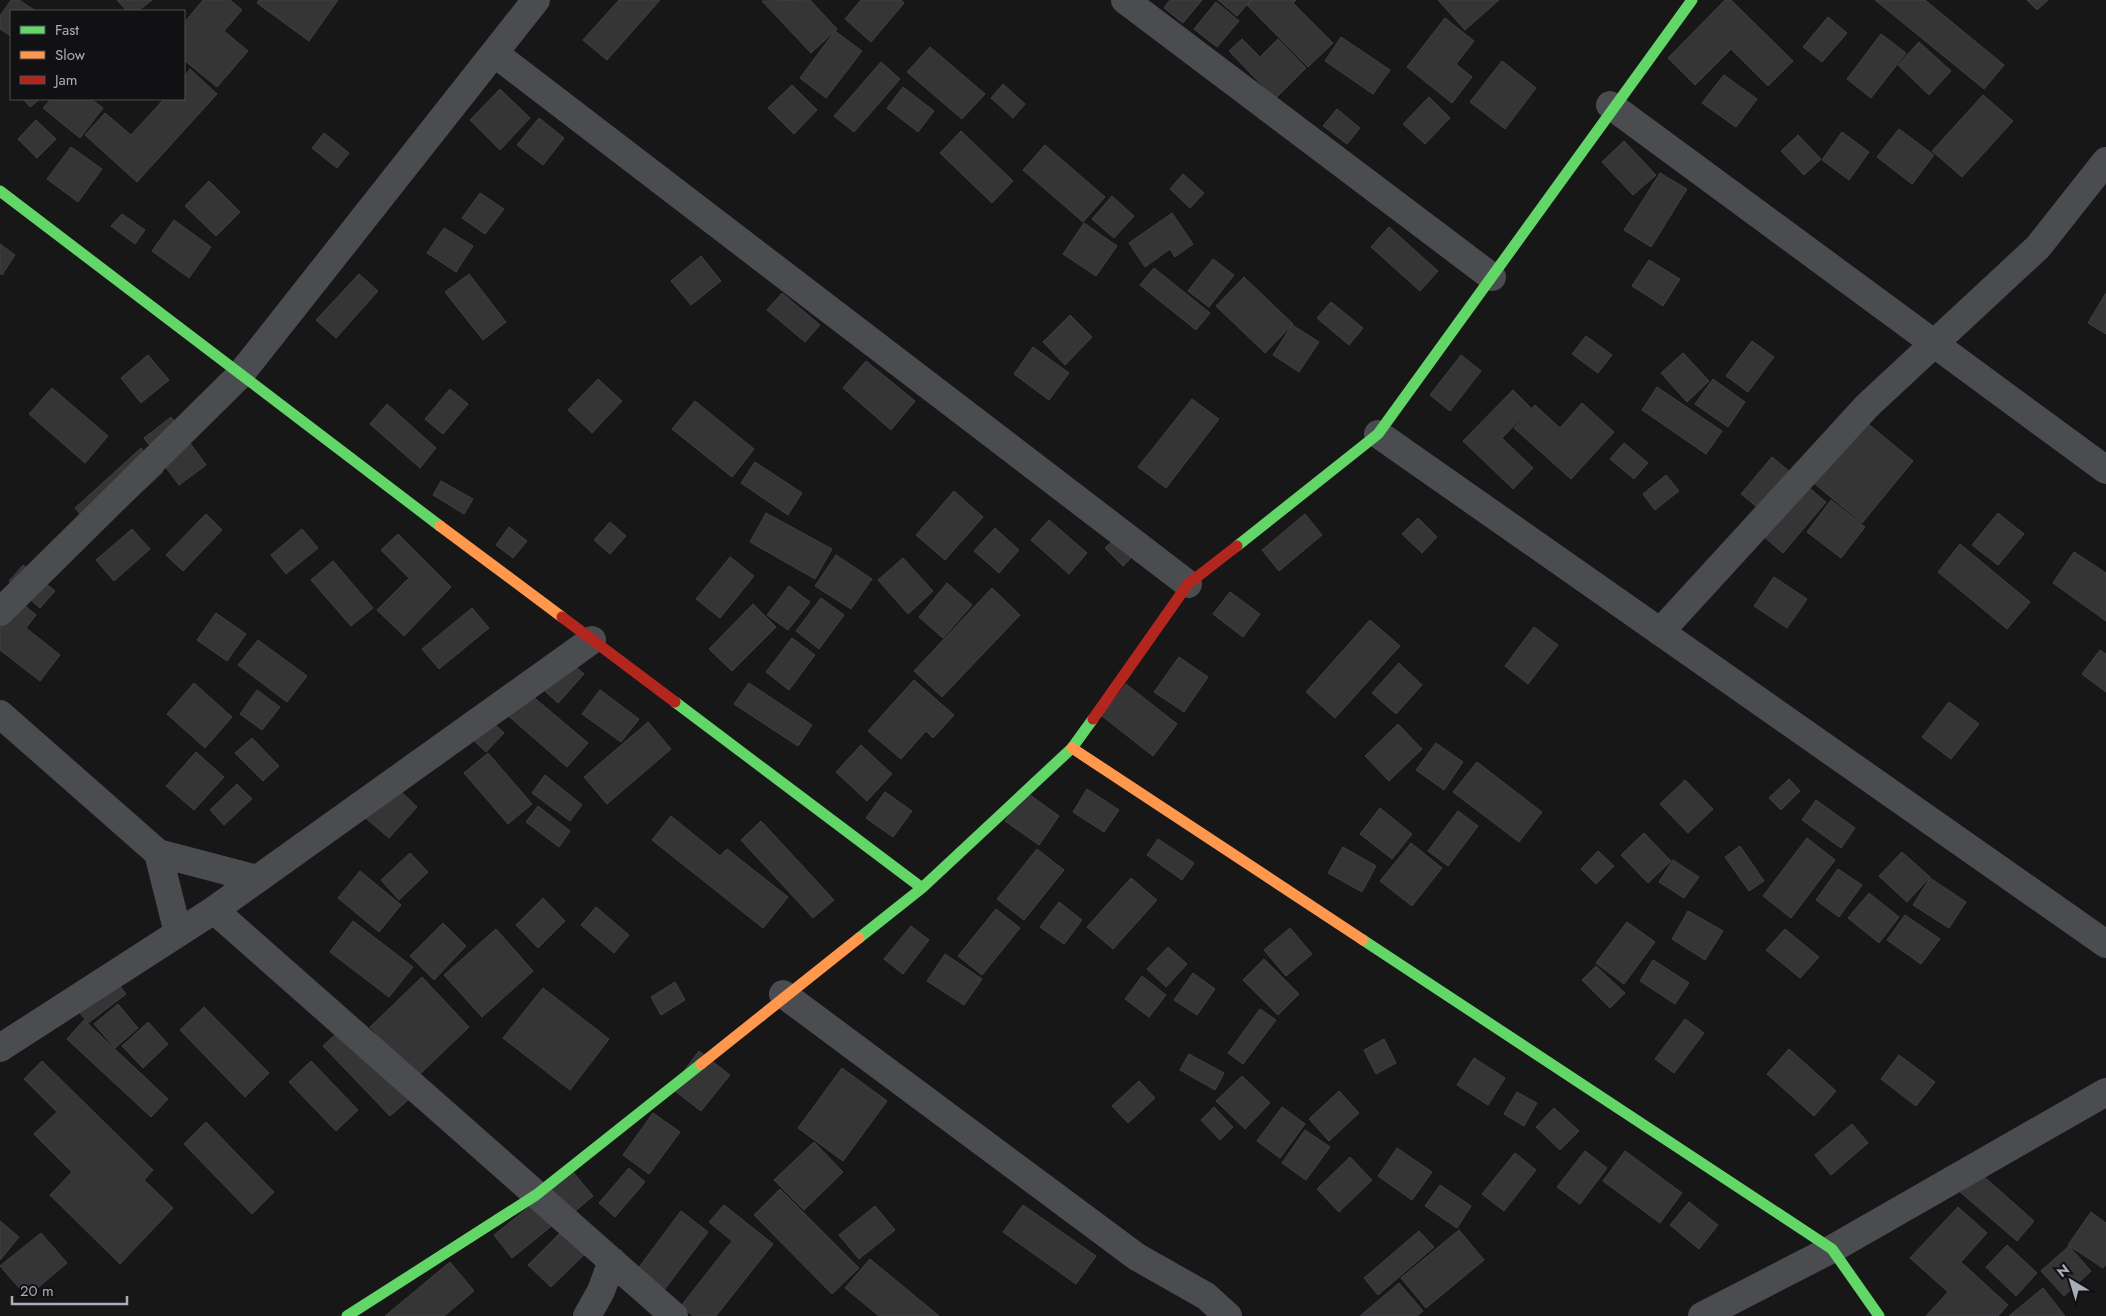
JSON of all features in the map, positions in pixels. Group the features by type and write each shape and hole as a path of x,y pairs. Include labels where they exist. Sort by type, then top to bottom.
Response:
{"street":[{"path":"0,612 240,375 536,0"},
{"path":"1125,0 1492,277"},
{"path":"347,1316 536,1195 922,888 1072,748 1188,584 1378,434 1612,107 1692,0"},
{"path":"494,53 1188,584"},
{"path":"1612,107 2106,470"},
{"path":"1660,632 1867,406 2038,248 2106,161"},
{"path":"0,190 240,375 922,888"},
{"path":"1378,434 2106,944"},
{"path":"0,1048 214,910 592,640"},
{"path":"0,714 158,853 257,879"},
{"path":"1072,748 1832,1249 1879,1316"},
{"path":"158,853 178,933"},
{"path":"214,910 674,1316"},
{"path":"784,996 1137,1257 1206,1296 1228,1316"},
{"path":"1702,1316 1832,1249 2106,1092"},
{"path":"587,1316 601,1291 612,1261"}],"building":[{"path":"11,0 19,0 34,10 10,10 10,35 0,29 0,16"},
{"path":"117,0 152,0 139,10 126,10"},
{"path":"203,0 230,0 242,10 224,31 248,51 217,87 185,61 185,22"},
{"path":"259,0 338,0 309,41 257,3"},
{"path":"619,0 660,0 607,60 583,40"},
{"path":"810,0 837,29 811,53 762,1"},
{"path":"861,0 901,0 904,3 871,42 845,19"},
{"path":"1170,0 1202,0 1183,23 1164,8"},
{"path":"1218,0 1251,0 1237,16"},
{"path":"1252,0 1296,0 1293,3 1333,43 1308,67 1247,5"},
{"path":"1438,0 1499,0 1465,30"},
{"path":"1725,0 1731,0 1793,61 1768,86 1731,49 1695,85 1668,58"},
{"path":"1875,0 1925,0 2004,65 1984,89"},
{"path":"2027,0 2048,0 2037,10"},
{"path":"1216,2 1239,21 1217,47 1194,29"},
{"path":"1828,17 1847,33 1822,62 1803,47"},
{"path":"1445,18 1474,41 1456,64 1472,77 1452,103 1407,67"},
{"path":"835,31 862,51 826,98 800,78"},
{"path":"1881,34 1906,53 1871,98 1847,79"},
{"path":"1341,37 1390,70 1373,94 1325,61"},
{"path":"1242,39 1260,57 1278,39 1306,68 1275,99 1229,51"},
{"path":"1919,42 1951,71 1929,95 1898,65"},
{"path":"930,47 985,94 962,119 907,72"},
{"path":"1502,61 1536,88 1505,129 1470,102"},
{"path":"881,62 900,79 854,132 834,116"},
{"path":"190,69 217,94 137,182 85,135 105,113 131,135 163,100 185,100 185,76"},
{"path":"1724,75 1757,99 1736,127 1702,103"},
{"path":"1003,84 1025,104 1013,118 991,98"},
{"path":"792,85 817,110 794,134 768,108"},
{"path":"903,87 934,111 918,132 887,108"},
{"path":"500,89 530,118 500,150 470,120"},
{"path":"1983,95 2013,121 1962,177 1932,151"},
{"path":"1429,97 1450,118 1425,144 1403,124"},
{"path":"24,100 39,100 30,107"},
{"path":"50,100 92,100 103,108 80,138 43,108"},
{"path":"1337,109 1360,128 1347,144 1323,126"},
{"path":"539,118 564,138 543,165 517,145"},
{"path":"36,120 56,139 37,158 18,139"},
{"path":"1899,129 1934,155 1912,184 1877,157"},
{"path":"961,131 1013,181 992,203 940,153"},
{"path":"1842,132 1869,152 1849,180 1822,160"},
{"path":"324,133 349,153 337,168 312,148"},
{"path":"1798,135 1821,159 1804,175 1781,151"},
{"path":"1624,141 1656,175 1633,195 1602,162"},
{"path":"1045,145 1105,197 1083,222 1023,170"},
{"path":"71,147 102,169 78,202 47,179"},
{"path":"1660,173 1687,189 1651,247 1624,230"},
{"path":"1183,174 1204,193 1190,208 1170,189"},
{"path":"209,181 240,212 216,236 185,206"},
{"path":"480,193 504,209 485,234 462,218"},
{"path":"1112,196 1134,216 1114,238 1092,219"},
{"path":"1172,213 1193,244 1175,257 1170,249 1145,267 1129,243"},
{"path":"122,214 145,230 135,244 111,226"},
{"path":"174,220 211,247 189,278 152,251"},
{"path":"1084,223 1117,246 1096,276 1063,254"},
{"path":"1389,227 1438,271 1420,291 1371,247"},
{"path":"444,228 473,246 456,272 427,253"},
{"path":"0,244 15,255 2,275 0,273"},
{"path":"701,256 721,281 691,305 671,281"},
{"path":"1213,259 1234,275 1209,307 1188,291"},
{"path":"1649,260 1680,279 1663,306 1632,286"},
{"path":"1154,268 1210,313 1196,330 1140,285"},
{"path":"359,274 378,291 336,338 316,320"},
{"path":"469,274 506,322 483,340 445,292"},
{"path":"1244,277 1293,324 1265,353 1216,306"},
{"path":"782,293 820,325 805,342 767,310"},
{"path":"2106,293 2106,334 2088,323"},
{"path":"1331,302 1363,328 1349,345 1317,318"},
{"path":"1070,315 1092,337 1065,365 1043,342"},
{"path":"1292,325 1319,342 1299,372 1273,355"},
{"path":"1586,336 1612,355 1598,373 1572,354"},
{"path":"1752,341 1774,357 1748,392 1726,376"},
{"path":"1033,347 1069,373 1049,400 1014,374"},
{"path":"1683,353 1709,381 1687,402 1661,373"},
{"path":"148,355 169,380 141,403 121,378"},
{"path":"1461,355 1481,371 1450,411 1430,395"},
{"path":"866,361 915,401 891,430 843,388"},
{"path":"598,379 622,401 592,433 568,410"},
{"path":"1713,379 1745,402 1728,427 1695,404"},
{"path":"1657,387 1722,431 1706,454 1642,410"},
{"path":"52,388 108,436 85,463 29,414"},
{"path":"450,389 468,404 443,434 425,419"},
{"path":"1513,390 1531,408 1502,438 1533,468 1513,489 1463,441"},
{"path":"1192,399 1219,419 1166,488 1138,467"},
{"path":"695,401 754,449 732,477 672,429"},
{"path":"1582,403 1614,432 1571,479 1514,428 1535,405 1560,428"},
{"path":"387,404 436,448 420,468 370,424"},
{"path":"1849,408 1913,461 1862,523 1798,470"},
{"path":"171,417 206,465 179,485 144,438"},
{"path":"1624,443 1648,463 1634,479 1610,459"},
{"path":"141,448 163,472 97,533 75,508"},
{"path":"1772,457 1826,502 1783,553 1756,530 1768,516 1741,494"},
{"path":"755,462 802,493 788,515 741,483"},
{"path":"1666,475 1679,491 1655,510 1643,494"},
{"path":"441,481 473,499 464,514 433,495"},
{"path":"954,491 983,517 945,560 916,535"},
{"path":"1831,500 1865,527 1841,558 1807,532"},
{"path":"766,513 832,549 815,579 750,542"},
{"path":"1998,513 2024,534 1998,565 1972,545"},
{"path":"206,514 222,530 183,571 166,555"},
{"path":"1305,514 1322,535 1279,571 1262,550"},
{"path":"1418,518 1437,537 1422,553 1402,534"},
{"path":"1049,520 1087,553 1069,574 1031,540"},
{"path":"610,522 626,536 610,554 594,540"},
{"path":"509,527 527,541 513,558 496,545"},
{"path":"995,528 1019,550 999,573 974,551"},
{"path":"132,529 150,549 114,581 96,560"},
{"path":"302,529 318,548 286,574 271,555"},
{"path":"1121,533 1138,551 1123,566 1105,548"},
{"path":"398,534 451,587 404,636 377,610 409,578 381,550"},
{"path":"1960,544 2030,602 2007,629 1938,572"},
{"path":"2074,552 2106,573 2106,621 2053,583"},
{"path":"836,555 872,579 851,609 815,586"},
{"path":"730,557 754,576 720,618 696,599"},
{"path":"903,558 933,591 908,614 878,580"},
{"path":"333,561 373,608 351,626 311,580"},
{"path":"23,565 55,591 40,608 9,581"},
{"path":"1774,577 1807,599 1787,628 1754,606"},
{"path":"947,583 972,605 943,638 919,617"},
{"path":"789,586 810,602 788,630 767,615"},
{"path":"992,588 1020,615 942,697 914,671"},
{"path":"1230,592 1260,614 1243,637 1213,614"},
{"path":"13,596 36,615 26,628 60,655 40,681 0,650 0,613"},
{"path":"821,598 844,615 819,649 796,631"},
{"path":"753,604 776,627 732,671 709,649"},
{"path":"472,608 489,628 439,669 422,649"},
{"path":"216,613 246,634 227,661 197,640"},
{"path":"1370,620 1400,646 1335,718 1306,692"},
{"path":"1534,627 1558,645 1528,684 1505,666"},
{"path":"792,638 815,655 789,690 766,672"},
{"path":"258,640 307,676 287,702 238,665"},
{"path":"2100,650 2106,654 2106,692 2082,674"},
{"path":"561,654 584,674 558,703 535,682"},
{"path":"1179,657 1208,677 1184,712 1154,692"},
{"path":"1399,663 1422,685 1396,714 1372,693"},
{"path":"914,680 954,715 933,738 926,731 901,759 868,731"},
{"path":"194,683 232,717 205,748 167,714"},
{"path":"749,683 812,725 798,746 734,704"},
{"path":"1126,684 1177,724 1153,756 1102,716"},
{"path":"257,690 280,707 262,730 240,714"},
{"path":"525,690 588,743 567,767 505,713"},
{"path":"600,690 639,719 621,742 582,714"},
{"path":"1949,702 1979,724 1951,759 1922,737"},
{"path":"485,715 504,733 486,752 467,734"},
{"path":"648,722 671,749 607,804 584,777"},
{"path":"1398,724 1422,749 1389,781 1365,756"},
{"path":"252,738 279,766 263,781 235,753"},
{"path":"1436,743 1463,762 1444,790 1416,770"},
{"path":"861,745 892,774 867,801 836,772"},
{"path":"196,752 224,777 194,810 166,786"},
{"path":"488,753 532,804 508,824 464,773"},
{"path":"1477,762 1542,812 1519,842 1453,792"},
{"path":"545,775 582,805 570,821 532,793"},
{"path":"1789,779 1800,791 1781,810 1769,798"},
{"path":"1685,780 1713,809 1688,833 1660,804"},
{"path":"391,782 417,807 389,838 361,814"},
{"path":"237,784 252,799 224,825 210,810"},
{"path":"1087,789 1119,810 1104,832 1073,812"},
{"path":"885,792 912,811 893,837 866,818"},
{"path":"1026,792 1059,816 1039,845 1005,821"},
{"path":"1816,800 1855,828 1841,848 1802,820"},
{"path":"538,806 570,831 559,847 526,822"},
{"path":"1380,808 1412,834 1392,859 1360,834"},
{"path":"1458,811 1478,826 1448,866 1428,851"},
{"path":"671,816 720,856 727,849 788,897 763,928 652,840"},
{"path":"761,821 834,900 813,918 741,840"},
{"path":"1644,833 1671,861 1648,883 1621,855"},
{"path":"1807,838 1835,860 1791,918 1763,896"},
{"path":"1158,839 1194,863 1182,880 1147,855"},
{"path":"1411,843 1442,868 1412,906 1380,881"},
{"path":"1740,846 1764,881 1749,891 1725,857"},
{"path":"1343,847 1376,866 1362,892 1328,873"},
{"path":"1037,849 1064,870 1024,920 997,899"},
{"path":"1598,851 1614,866 1596,884 1581,869"},
{"path":"1902,852 1930,877 1907,902 1879,876"},
{"path":"410,853 428,872 399,900 381,880"},
{"path":"1673,860 1699,877 1684,898 1659,882"},
{"path":"1838,869 1862,885 1839,917 1816,900"},
{"path":"360,871 401,905 379,932 338,898"},
{"path":"1131,878 1157,900 1113,949 1087,927"},
{"path":"1930,878 1966,902 1949,928 1913,905"},
{"path":"1869,893 1899,917 1879,943 1848,918"},
{"path":"543,898 565,921 538,948 516,925"},
{"path":"1059,902 1082,920 1064,944 1040,927"},
{"path":"596,907 629,935 614,953 581,925"},
{"path":"996,909 1020,928 982,975 958,956"},
{"path":"1688,911 1723,931 1705,960 1672,939"},
{"path":"1905,915 1940,939 1921,964 1887,940"},
{"path":"353,921 413,967 389,997 330,952"},
{"path":"1627,922 1655,942 1624,984 1596,963"},
{"path":"443,923 466,946 434,980 410,956"},
{"path":"911,926 929,940 903,974 884,959"},
{"path":"1290,928 1312,954 1286,976 1264,950"},
{"path":"496,929 533,971 482,1017 444,975"},
{"path":"1785,929 1819,957 1800,978 1766,950"},
{"path":"1168,947 1187,964 1166,987 1147,969"},
{"path":"945,954 982,979 964,1005 927,981"},
{"path":"1264,959 1299,994 1278,1015 1243,980"},
{"path":"1653,960 1689,983 1675,1004 1640,981"},
{"path":"1596,966 1625,993 1610,1008 1582,980"},
{"path":"1193,973 1215,989 1197,1015 1174,1000"},
{"path":"112,976 126,994 88,1023 74,1005"},
{"path":"1142,976 1166,995 1149,1017 1125,999"},
{"path":"422,977 469,1027 417,1077 370,1027"},
{"path":"675,982 685,1000 661,1015 651,997"},
{"path":"543,988 609,1039 570,1090 503,1038"},
{"path":"118,1004 138,1028 115,1048 94,1024"},
{"path":"204,1007 269,1073 245,1097 180,1030"},
{"path":"1260,1009 1276,1020 1243,1064 1228,1053"},
{"path":"1685,1019 1704,1033 1674,1073 1655,1059"},
{"path":"84,1020 168,1099 151,1117 67,1039"},
{"path":"350,1021 417,1092 390,1116 323,1046"},
{"path":"148,1022 168,1044 143,1068 122,1046"},
{"path":"1384,1039 1396,1063 1376,1074 1364,1050"},
{"path":"1789,1049 1836,1091 1814,1116 1767,1074"},
{"path":"699,1051 730,1075 701,1111 671,1088"},
{"path":"1189,1054 1224,1073 1215,1090 1180,1070"},
{"path":"1899,1055 1935,1082 1916,1106 1881,1079"},
{"path":"1474,1058 1505,1078 1488,1105 1457,1085"},
{"path":"42,1061 153,1170 144,1180 173,1208 120,1264 50,1195 72,1172 34,1134 57,1112 24,1079"},
{"path":"311,1061 358,1110 336,1131 289,1082"},
{"path":"842,1068 887,1101 843,1161 798,1128"},
{"path":"1242,1076 1270,1103 1245,1129 1216,1101"},
{"path":"1139,1081 1155,1098 1128,1123 1112,1106"},
{"path":"1339,1091 1359,1113 1329,1141 1309,1119"},
{"path":"1517,1092 1537,1103 1524,1126 1504,1114"},
{"path":"1214,1107 1233,1127 1220,1140 1201,1120"},
{"path":"1282,1107 1305,1124 1280,1158 1257,1141"},
{"path":"1554,1108 1579,1131 1560,1150 1536,1127"},
{"path":"653,1113 680,1132 649,1174 623,1155"},
{"path":"206,1122 274,1192 252,1214 184,1144"},
{"path":"1852,1124 1868,1143 1831,1175 1815,1155"},
{"path":"1305,1130 1330,1147 1306,1180 1282,1163"},
{"path":"814,1142 843,1172 804,1210 774,1180"},
{"path":"1397,1148 1432,1172 1412,1200 1378,1176"},
{"path":"1585,1151 1607,1168 1580,1204 1557,1187"},
{"path":"1625,1151 1682,1193 1660,1223 1603,1181"},
{"path":"1515,1153 1536,1170 1504,1211 1482,1194"},
{"path":"1350,1157 1372,1180 1339,1212 1317,1189"},
{"path":"1963,1158 2034,1221 2017,1241 1945,1179"},
{"path":"629,1168 645,1182 615,1217 599,1203"},
{"path":"573,1172 593,1196 566,1219 545,1195"},
{"path":"1440,1185 1471,1206 1457,1228 1425,1206"},
{"path":"780,1189 859,1268 832,1294 754,1215"},
{"path":"540,1198 559,1220 512,1258 494,1235"},
{"path":"1689,1202 1718,1225 1699,1249 1670,1225"},
{"path":"724,1205 773,1244 716,1316 693,1316 681,1306 732,1241 709,1222"},
{"path":"1023,1205 1096,1256 1076,1284 1003,1232"},
{"path":"875,1206 895,1230 859,1259 839,1235"},
{"path":"1958,1207 1987,1233 1961,1262 2008,1305 1998,1316 1926,1316 1948,1292 1910,1258"},
{"path":"681,1211 708,1232 661,1294 634,1274"},
{"path":"2091,1212 2106,1223 2106,1264 2103,1268 2068,1245"},
{"path":"0,1221 19,1237 0,1260"},
{"path":"567,1226 590,1249 551,1287 528,1265"},
{"path":"1459,1230 1484,1260 1426,1308 1401,1278"},
{"path":"1419,1231 1434,1247 1378,1295 1364,1278"},
{"path":"41,1233 67,1263 27,1297 0,1266"},
{"path":"2007,1245 2037,1273 2016,1296 1986,1267"},
{"path":"2069,1246 2091,1271 2064,1296 2041,1271"},
{"path":"870,1259 939,1316 879,1316 845,1288"},
{"path":"450,1262 474,1291 444,1316 385,1316"},
{"path":"1399,1283 1423,1311 1417,1316 1360,1316"},
{"path":"2043,1288 2065,1316 2009,1316"}],"traffic: fast":[{"path":"1237,546 1378,434 1692,0"},
{"path":"0,191 440,526"},
{"path":"675,702 922,888"},
{"path":"859,938 922,888 1072,748 1093,719"},
{"path":"1363,940 1832,1249 1879,1316"},
{"path":"347,1316 536,1195 701,1064"}],"traffic: slow":[{"path":"440,526 562,617"},
{"path":"1072,748 1363,940"},
{"path":"701,1064 859,938"}],"traffic: jam":[{"path":"1093,719 1188,584 1237,546"},
{"path":"562,617 675,702"}]}
